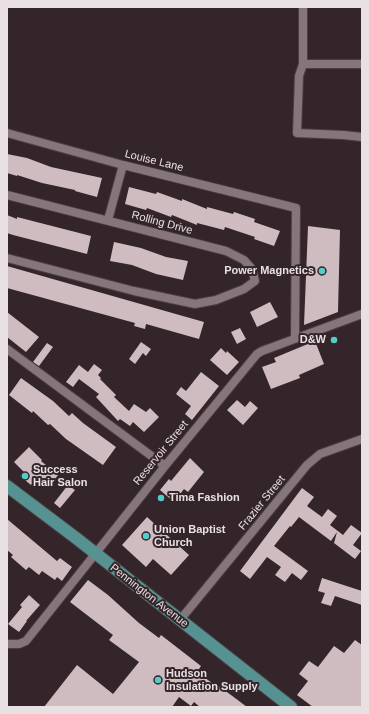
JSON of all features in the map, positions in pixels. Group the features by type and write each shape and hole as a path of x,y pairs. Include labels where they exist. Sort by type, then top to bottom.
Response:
{"main road":[{"name":"Pennington Avenue","path":"7,486 291,707"}],"street":[{"path":"303,7 303,64 299,76 297,133 362,137"},
{"path":"303,64 362,64"},
{"name":"Louise Lane","path":"7,133 123,165 296,208 295,338"},
{"path":"108,220 123,165"},
{"name":"Rolling Drive","path":"7,195 226,251 244,260 252,270 255,281 244,289 216,300 195,304 134,291 7,258"},
{"name":"Reservoir Street","path":"7,644 19,644 26,641 164,466 254,357 262,351 362,314"},
{"path":"7,349 164,466"},
{"name":"Frazier Street","path":"180,620 307,465 320,454 362,439"}],"building":[{"path":"7,154 27,158 51,167 102,178 97,197 7,173"},
{"path":"129,187 156,194 157,192 182,201 182,199 207,209 207,207 233,214 234,212 255,219 254,222 280,231 274,246 254,239 255,237 225,227 224,230 197,223 197,225 172,215 171,217 147,208 146,210 125,204"},
{"path":"7,215 17,219 17,217 91,236 87,254 7,233"},
{"name":"Power Magnetics","path":"308,226 340,230 338,312 304,325"},
{"path":"114,242 141,248 166,257 188,261 183,280 156,274 132,265 110,261"},
{"path":"7,266 204,322 199,339 146,324 145,329 134,326 135,323 7,288"},
{"path":"270,302 278,317 257,327 250,312"},
{"path":"7,312 39,337 26,352 7,337"},
{"path":"240,328 246,339 237,344 231,332"},
{"path":"315,341 324,364 299,375 300,378 271,389 262,367 276,362 274,358"},
{"path":"141,342 151,349 146,356 143,353 135,364 129,359"},
{"path":"47,343 53,347 39,366 33,362"},
{"path":"221,348 226,353 227,351 239,362 227,375 210,360"},
{"path":"94,364 102,370 98,375 101,378 100,379 116,395 114,397 129,411 134,404 146,412 150,408 159,417 144,432 133,422 130,426 120,419 118,421 96,397 99,394 79,379 73,387 66,382 79,365 88,372"},
{"path":"201,372 219,386 192,420 185,414 191,406 176,394 181,387 186,391"},
{"path":"21,378 53,401 69,416 72,413 116,447 103,465 66,439 33,411 32,413 9,395"},
{"path":"237,400 245,407 250,401 258,408 243,425 227,410"},
{"path":"29,447 42,460 41,461 58,475 48,488 36,479 31,485 20,476 24,472 14,462"},
{"path":"190,458 204,472 188,492 184,489 174,502 160,490 169,479 171,481"},
{"path":"68,485 75,490 60,508 54,503"},
{"path":"302,488 314,497 307,506 322,517 328,509 337,516 330,525 343,535 351,525 362,533 353,545 361,551 355,559 334,543 337,532 331,541 299,517 274,546 308,571 301,580 292,573 285,582 275,575 281,567 267,557 250,579 240,571"},
{"path":"147,517 189,555 171,575 153,559 146,567 122,545"},
{"path":"7,519 57,561 60,558 72,567 62,581 57,577 55,580 42,571 39,575 29,567 26,570 11,557 13,555 7,550"},
{"path":"322,578 362,591 362,605 335,596 331,606 321,603 325,593 318,591"},
{"path":"88,580 108,595 139,623 159,638 161,635 201,666 197,672 247,707 200,707 194,702 191,706 179,697 172,707 44,707 77,665 113,694 139,662 109,640 113,635 70,602"},
{"path":"29,595 40,605 26,621 19,632 8,624 22,607 20,605"},
{"path":"355,640 362,645 362,707 313,707 297,695 308,681 299,674 309,661 318,667 334,646 344,653"}],"place":[{"name":"Power Magnetics","path":"322,271"},
{"name":"D&W","path":"334,340"},
{"name":"Success Hair Salon","path":"25,476"},
{"name":"Tima Fashion","path":"161,498"},
{"name":"Union Baptist Church","path":"146,536"},
{"name":"Hudson Insulation Supply","path":"158,680"}]}
